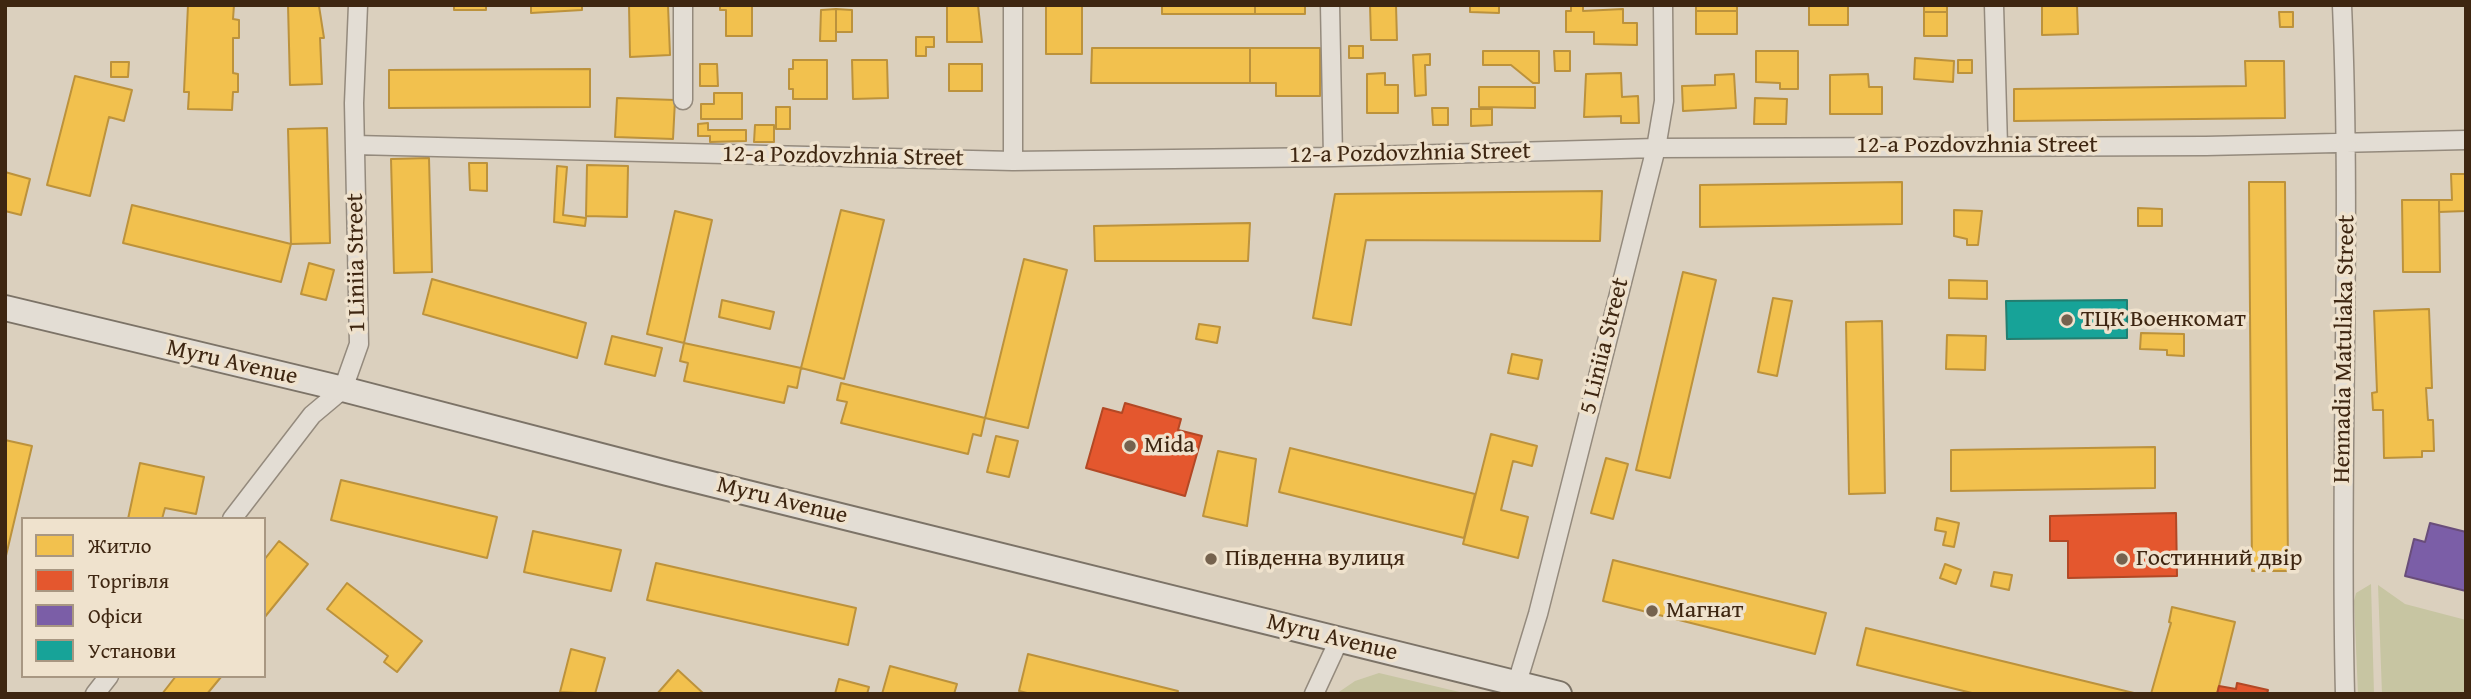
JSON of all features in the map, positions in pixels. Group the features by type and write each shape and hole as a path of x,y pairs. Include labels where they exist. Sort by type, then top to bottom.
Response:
{"main road":[{"name":"Myru Avenue","path":"5,308 343,389 1559,694"}],"street":[{"name":"1 Liniia Street","path":"234,517 313,415 343,389 359,344 355,145 358,5"},
{"path":"682,5 684,100"},
{"path":"1013,5 1013,161"},
{"path":"1330,5 1333,157"},
{"name":"5 Liniia Street","path":"1517,682 1538,614 1656,148 1664,101 1662,5"},
{"path":"1994,5 1998,146"},
{"name":"Hennadia Matuliaka Street","path":"2342,5 2348,142 2343,329 2345,694"},
{"name":"12-a Pozdovzhnia Street","path":"355,145 1013,161 1333,157 1656,148 2206,146 2466,140"},
{"path":"1314,694 1339,640"},
{"path":"95,694 107,678"}],"shaded area":[{"path":"2371,584 2374,694 2358,694 2354,601 2356,593"},
{"path":"2378,585 2405,604 2466,620 2466,694 2382,694"},
{"path":"1379,673 1468,694 1336,694 1355,681"}],"building: Житло":[{"path":"188,5 234,5 233,19 239,20 239,38 233,38 233,73 238,74 238,92 233,92 232,110 188,109 189,92 184,92"},
{"path":"288,5 319,6 324,38 320,38 322,84 290,85"},
{"path":"454,5 486,5 486,10 454,10"},
{"path":"531,5 582,5 582,10 531,13"},
{"path":"629,5 668,5 670,55 630,57"},
{"path":"720,5 752,5 752,36 726,36 726,10 720,10"},
{"path":"947,5 978,5 982,42 947,42"},
{"path":"1046,5 1082,5 1082,54 1046,54"},
{"path":"1162,5 1255,5 1255,14 1162,14"},
{"path":"1255,5 1305,5 1305,14 1255,14"},
{"path":"1370,5 1396,5 1397,40 1371,40"},
{"path":"1470,5 1499,5 1499,13 1470,12"},
{"path":"1571,5 1583,5 1583,11 1623,9 1623,23 1637,23 1637,45 1594,44 1594,32 1566,32 1566,11 1571,11"},
{"path":"1696,5 1737,5 1737,11 1696,11"},
{"path":"1809,5 1848,5 1848,25 1809,25"},
{"path":"1924,5 1947,5 1947,12 1924,12"},
{"path":"2042,5 2077,5 2078,34 2042,35"},
{"path":"836,9 852,10 852,32 836,32"},
{"path":"836,9 836,41 820,41 821,10"},
{"path":"1696,11 1737,11 1737,34 1696,34"},
{"path":"1924,12 1947,12 1947,36 1924,36"},
{"path":"2279,12 2293,12 2293,27 2280,27"},
{"path":"916,37 934,37 934,47 926,47 926,56 916,56"},
{"path":"1349,46 1363,46 1363,58 1349,58"},
{"path":"1092,48 1250,48 1250,83 1091,83"},
{"path":"1250,48 1320,48 1320,96 1276,96 1276,83 1250,83"},
{"path":"1483,51 1539,51 1539,83 1533,83 1511,65 1483,65"},
{"path":"1554,51 1570,51 1570,71 1555,71"},
{"path":"1756,51 1798,51 1798,89 1780,89 1780,83 1756,82"},
{"path":"1430,54 1430,65 1425,65 1426,95 1415,96 1413,55"},
{"path":"1915,58 1954,61 1953,82 1914,79"},
{"path":"793,60 827,60 827,99 793,99 793,89 789,89 789,69 793,69"},
{"path":"852,60 887,60 888,98 853,99"},
{"path":"1958,60 1972,60 1972,73 1958,73"},
{"path":"2245,61 2284,61 2285,118 2014,121 2014,89 2246,86"},
{"path":"111,62 129,62 128,77 111,77"},
{"path":"700,64 717,64 718,86 700,86"},
{"path":"949,64 982,64 982,91 949,91"},
{"path":"590,69 590,107 389,108 389,70"},
{"path":"1385,73 1385,85 1398,85 1398,113 1367,113 1367,74"},
{"path":"1621,73 1622,97 1638,96 1639,123 1621,123 1621,116 1584,117 1586,74"},
{"path":"1734,74 1736,108 1683,111 1682,86 1715,85 1715,75"},
{"path":"1868,74 1869,87 1882,87 1882,114 1830,114 1830,75"},
{"path":"75,76 132,90 124,121 109,117 90,196 47,185"},
{"path":"1479,87 1535,87 1535,108 1479,107"},
{"path":"714,93 742,93 742,119 701,119 701,104 714,104"},
{"path":"617,98 675,100 673,139 615,137"},
{"path":"1755,98 1787,99 1786,124 1754,124"},
{"path":"776,107 790,107 790,129 776,129"},
{"path":"1432,108 1448,108 1448,125 1433,125"},
{"path":"1471,109 1492,109 1492,125 1471,126"},
{"path":"708,123 708,130 746,130 746,141 710,142 710,136 698,136 698,124"},
{"path":"755,125 774,125 774,142 754,142"},
{"path":"327,128 330,243 291,244 288,129"},
{"path":"429,158 432,272 394,273 391,159"},
{"path":"469,163 487,163 487,191 470,190"},
{"path":"587,165 628,166 627,217 586,216"},
{"path":"557,166 567,167 563,215 586,218 585,226 554,222"},
{"path":"5,172 30,179 21,215 5,211"},
{"path":"2451,174 2466,174 2466,211 2439,212 2439,200 2452,200"},
{"path":"1902,182 1902,224 1700,227 1700,185"},
{"path":"2249,182 2285,182 2288,571 2252,571"},
{"path":"1602,191 1600,241 1366,240 1351,325 1313,318 1335,194"},
{"path":"2402,200 2439,200 2440,272 2403,272"},
{"path":"132,205 291,244 281,282 123,243"},
{"path":"2138,208 2162,209 2162,226 2138,226"},
{"path":"841,210 884,220 844,379 801,368"},
{"path":"1954,210 1982,211 1978,245 1967,245 1967,239 1954,236"},
{"path":"675,211 712,220 684,343 647,334"},
{"path":"1250,223 1248,261 1095,261 1094,226"},
{"path":"1024,259 1067,270 1028,428 985,418"},
{"path":"309,263 334,270 326,300 301,294"},
{"path":"1683,272 1716,280 1670,478 1636,470"},
{"path":"432,279 586,323 577,358 423,314"},
{"path":"1949,280 1987,281 1987,299 1949,298"},
{"path":"1773,298 1792,301 1777,376 1758,372"},
{"path":"722,300 774,312 770,329 719,317"},
{"path":"2429,309 2432,388 2426,388 2428,420 2433,420 2434,451 2422,451 2422,457 2384,458 2383,410 2373,410 2372,393 2377,392 2374,311"},
{"path":"1882,321 1885,493 1849,494 1846,322"},
{"path":"1199,324 1220,327 1217,343 1196,339"},
{"path":"2141,333 2184,334 2184,356 2167,355 2167,350 2140,349"},
{"path":"1947,335 1986,336 1985,370 1946,369"},
{"path":"612,336 662,348 655,376 605,364"},
{"path":"684,343 801,368 797,388 788,386 784,403 684,381 688,363 680,361"},
{"path":"1512,354 1542,360 1538,379 1508,373"},
{"path":"841,383 985,418 981,436 973,434 968,454 841,423 847,402 837,400"},
{"path":"1491,434 1537,446 1532,466 1513,461 1501,510 1528,517 1518,558 1463,544"},
{"path":"996,436 1018,441 1009,477 987,472"},
{"path":"5,440 32,446 5,560"},
{"path":"2155,447 2155,488 1951,491 1951,450"},
{"path":"1290,448 1475,494 1464,538 1279,492"},
{"path":"1218,451 1256,459 1247,526 1203,516"},
{"path":"1606,458 1628,464 1613,519 1591,513"},
{"path":"140,463 204,477 196,514 165,508 163,517 128,517"},
{"path":"341,480 497,517 487,558 331,520"},
{"path":"1937,518 1959,523 1954,547 1943,545 1946,532 1935,530"},
{"path":"533,531 621,550 611,591 524,572"},
{"path":"279,541 308,564 266,616 266,557"},
{"path":"1613,560 1826,613 1815,654 1603,601"},
{"path":"656,563 856,608 848,645 647,600"},
{"path":"1945,564 1961,570 1956,584 1940,578"},
{"path":"1994,572 2012,575 2009,590 1991,586"},
{"path":"347,583 422,641 397,672 384,662 388,656 327,609"},
{"path":"2172,607 2235,622 2217,694 2151,694 2171,623"},
{"path":"1866,628 2138,694 1976,694 1857,665"},
{"path":"571,649 605,658 595,694 560,692"},
{"path":"1028,654 1178,691 1177,694 1031,694 1019,691"},
{"path":"890,666 957,684 954,694 882,694"},
{"path":"678,670 704,694 657,694"},
{"path":"174,678 220,678 207,694 162,694"},
{"path":"839,679 869,687 867,694 835,694"}],"building: Торгівля":[{"path":"1125,403 1181,419 1178,430 1202,436 1185,496 1086,468 1103,408 1122,413"},
{"name":"Гостинний двір","path":"2176,513 2177,576 2068,578 2068,541 2050,541 2050,516"},
{"path":"2237,683 2268,690 2267,694 2217,694 2219,686 2236,689"}],"building: Офіси":[{"path":"2430,523 2466,532 2466,591 2405,576 2414,539 2425,542"}],"building: Установи":[{"name":"ТЦК Военкомат","path":"2127,300 2127,338 2007,339 2006,301"}],"place":[{"name":"ТЦК Военкомат","path":"2067,320"},
{"name":"Mida","path":"1130,446"},
{"name":"Південна вулиця","path":"1211,559"},
{"name":"Гостинний двір","path":"2122,559"},
{"name":"Магнат","path":"1652,611"}]}
